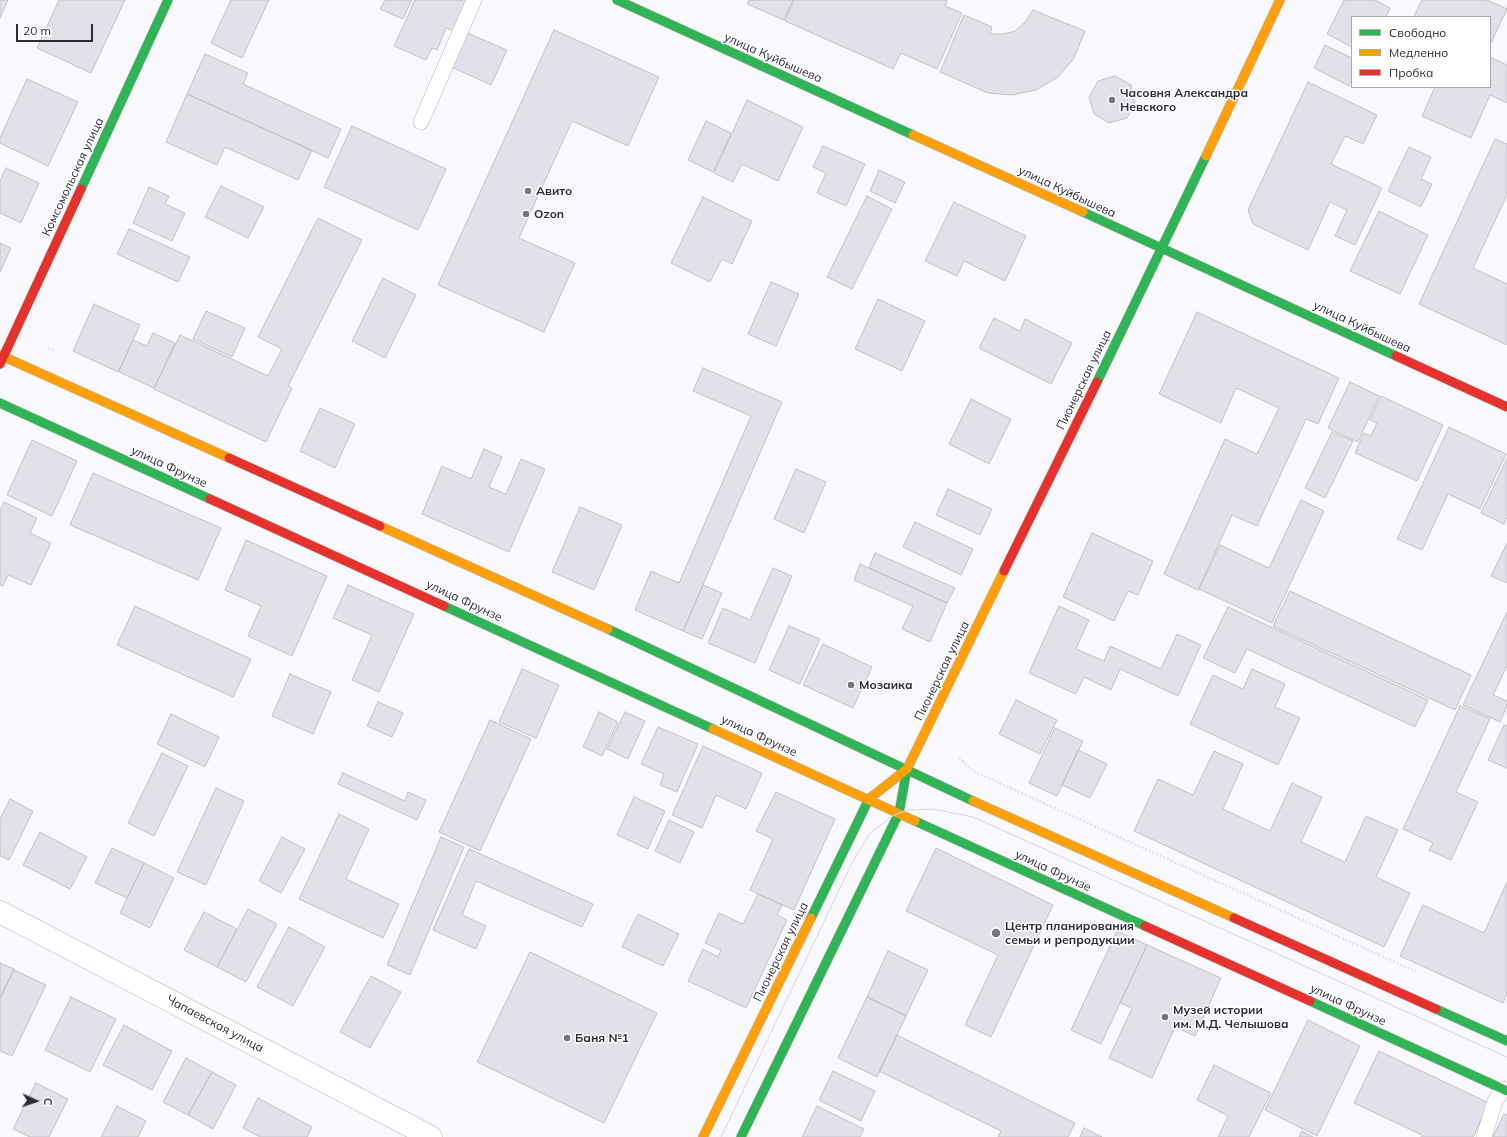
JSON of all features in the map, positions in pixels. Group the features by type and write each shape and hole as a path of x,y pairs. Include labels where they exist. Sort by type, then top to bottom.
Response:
{"main road":[{"name":"Комсомольская улица","path":"1,359 168,0"},
{"name":"улица Куйбышева","path":"617,0 1507,407"},
{"name":"Пионерская улица","path":"741,1137 898,813 907,769 1161,249 1280,0"},
{"path":"1,359 578,615 958,794 1507,1041"},
{"name":"улица Фрунзе","path":"0,403 1505,1090"},
{"name":"Пионерская улица","path":"703,1137 869,799 907,769"}],"street":[{"name":"Чапаевская улица","path":"0,912 431,1137"}],"lane":[{"path":"421,122 474,0"},
{"path":"1484,1137 1495,1101 1505,1090"}],"path":[{"path":"958,758 973,771 1420,973"}],"building":[{"path":"0,0 8,0 0,18"},
{"path":"59,0 125,0 91,73 37,48"},
{"path":"231,0 269,0 242,58 211,43"},
{"path":"385,0 412,0 403,19 380,9"},
{"path":"415,0 468,0 454,31 446,28 437,50 432,48 426,60 394,46"},
{"path":"749,0 793,0 784,20 747,4"},
{"path":"794,0 947,0 945,6 962,13 937,69 901,53 893,69 785,21"},
{"path":"1344,0 1375,0 1390,8 1386,16 1351,16 1351,46 1327,34"},
{"path":"1422,0 1487,0 1507,9 1491,43 1491,16 1414,16"},
{"path":"1033,10 1085,31 1074,58 1058,77 1036,90 1012,95 988,93 940,72 964,15 992,27 990,34 1004,34 1015,31 1025,22"},
{"path":"554,30 659,77 628,146 572,121 519,238 575,263 544,332 438,285"},
{"path":"465,32 507,50 491,85 449,66"},
{"path":"1325,45 1351,58 1351,81 1349,86 1314,68"},
{"path":"205,54 248,73 243,84 341,129 328,158 187,94"},
{"path":"1491,57 1507,65 1507,103 1490,95 1471,138 1422,116 1435,88 1491,88"},
{"name":"Часовня Александра Невского","path":"1115,76 1131,85 1135,103 1127,118 1109,123 1094,114 1089,97 1098,81"},
{"path":"27,79 78,102 48,166 0,143 0,138"},
{"path":"1308,82 1377,115 1363,144 1345,136 1331,164 1382,188 1355,245 1335,236 1347,210 1330,202 1308,250 1253,224 1248,210"},
{"path":"187,94 312,150 298,180 225,147 217,165 166,142"},
{"path":"747,100 803,127 778,181 742,164 733,182 714,173"},
{"path":"706,121 731,133 713,172 688,160"},
{"path":"352,126 446,169 418,230 324,187"},
{"path":"1495,139 1507,144 1507,195 1473,268 1507,284 1507,345 1419,304"},
{"path":"823,146 865,164 846,206 817,193 826,173 813,167"},
{"path":"1409,147 1431,157 1421,179 1432,184 1421,207 1388,191"},
{"path":"6,168 39,183 21,223 0,213 0,181"},
{"path":"879,170 905,182 895,203 870,191"},
{"path":"221,186 264,207 248,238 205,217"},
{"path":"149,187 169,196 165,204 185,213 172,241 133,223"},
{"path":"867,196 892,209 852,289 827,277"},
{"path":"703,197 752,221 732,264 722,259 710,282 671,263"},
{"path":"954,202 1026,236 1005,281 964,261 957,276 925,261"},
{"path":"1379,211 1428,235 1400,294 1350,271"},
{"path":"318,218 362,240 288,386 292,388 266,442 154,389 180,335 268,376 282,349 258,337"},
{"path":"129,229 190,257 178,282 117,254"},
{"path":"0,243 11,248 0,272"},
{"path":"383,278 416,295 385,358 352,341"},
{"path":"771,282 799,294 776,346 748,334"},
{"path":"878,299 925,321 902,371 855,349"},
{"path":"94,304 140,325 118,372 73,351"},
{"path":"206,311 245,328 232,357 193,339"},
{"path":"1197,312 1339,378 1318,424 1306,419 1257,526 1232,515 1198,590 1164,574 1225,439 1257,454 1279,408 1236,388 1221,423 1159,394"},
{"path":"994,318 1020,331 1025,319 1072,343 1051,384 979,348"},
{"path":"153,333 175,343 154,388 119,372 133,340 147,346"},
{"path":"703,368 782,402 683,631 635,610 651,571 679,583 751,416 693,391"},
{"path":"1350,382 1379,396 1358,442 1328,428"},
{"path":"1381,396 1443,425 1417,481 1355,453 1364,433 1371,436 1377,423 1370,420"},
{"path":"971,399 1011,419 989,464 949,444"},
{"path":"320,408 355,424 335,468 300,451"},
{"path":"1449,427 1506,454 1480,509 1448,494 1422,550 1397,539"},
{"path":"1332,432 1353,441 1325,498 1305,488"},
{"path":"32,440 77,461 52,516 7,495"},
{"path":"484,449 502,457 489,487 506,494 521,459 545,469 509,552 422,514 442,466 471,479"},
{"path":"1507,458 1507,517 1504,524 1481,513"},
{"path":"796,469 826,482 804,533 774,519"},
{"path":"93,473 221,528 198,580 70,525"},
{"path":"948,489 992,509 980,535 936,515"},
{"path":"1301,500 1324,511 1272,623 1199,589 1220,545 1269,568"},
{"path":"4,502 37,518 30,533 51,543 31,585 8,575 3,586 0,585 0,510"},
{"path":"580,507 622,525 594,590 552,572"},
{"path":"915,522 973,549 961,575 903,547"},
{"path":"1092,533 1153,561 1138,595 1128,591 1114,621 1063,597"},
{"path":"246,540 327,576 292,656 248,636 261,606 225,590"},
{"path":"1507,543 1507,583 1491,576"},
{"path":"875,553 955,588 947,603 869,568"},
{"path":"860,564 947,603 930,642 902,629 913,606 854,580"},
{"path":"773,568 792,576 755,663 708,643 723,608 750,620"},
{"path":"348,585 414,614 379,692 352,680 372,635 333,618"},
{"path":"703,585 722,593 702,639 683,631"},
{"path":"1290,591 1471,675 1455,710 1273,626"},
{"path":"135,606 251,659 233,697 117,645"},
{"path":"1059,606 1089,620 1076,649 1104,661 1110,646 1161,669 1177,634 1201,645 1178,696 1120,669 1111,690 1084,677 1076,694 1029,673"},
{"path":"1228,607 1428,700 1415,727 1247,649 1235,673 1203,658"},
{"path":"1507,612 1507,666 1493,695 1507,701 1507,706 1500,722 1463,705"},
{"path":"789,626 820,639 800,684 769,670"},
{"path":"823,644 872,667 853,708 803,685"},
{"path":"522,669 559,685 536,738 499,722"},
{"path":"1252,669 1285,684 1275,707 1300,718 1278,765 1190,724 1213,675 1243,689"},
{"path":"290,674 331,692 313,734 272,716"},
{"path":"1016,700 1057,720 1040,754 999,734"},
{"path":"378,702 403,713 392,737 367,726"},
{"path":"1460,706 1490,719 1456,792 1478,802 1451,860 1429,850 1433,843 1403,829"},
{"path":"599,712 618,722 602,756 583,747"},
{"path":"625,712 645,721 628,759 607,749"},
{"path":"171,714 219,737 205,767 157,744"},
{"path":"490,720 531,739 480,851 439,832"},
{"path":"1504,725 1507,726 1507,768 1488,760"},
{"path":"658,727 698,744 677,792 660,785 664,774 641,764"},
{"path":"1055,728 1083,741 1057,796 1029,783"},
{"path":"703,746 762,773 746,809 716,795 702,828 672,815"},
{"path":"1078,750 1107,764 1090,798 1062,785"},
{"path":"1214,751 1243,764 1223,809 1270,831 1292,783 1322,797 1301,842 1345,862 1366,816 1398,830 1376,877 1410,893 1384,947 1134,831 1158,779 1193,795"},
{"path":"162,753 188,766 154,836 128,823"},
{"path":"343,773 405,801 408,792 426,800 417,820 338,784"},
{"path":"216,788 244,801 206,885 177,872"},
{"path":"776,792 835,819 794,910 750,890 773,839 756,831"},
{"path":"634,797 665,811 648,849 617,835"},
{"path":"10,799 33,811 9,860 0,856 0,819"},
{"path":"339,814 369,829 346,879 399,904 383,938 299,899"},
{"path":"669,820 694,832 680,863 655,851"},
{"path":"40,832 87,857 70,889 23,865"},
{"path":"282,837 305,849 281,893 259,881"},
{"path":"441,837 464,847 410,975 387,965"},
{"path":"112,848 144,863 127,898 95,883"},
{"name":"Центр планирования семьи и репродукции","path":"936,848 1053,905 991,1037 965,1025 998,955 906,911"},
{"path":"469,849 593,904 582,927 476,881 462,915 486,926 476,949 433,930"},
{"path":"144,863 174,878 150,928 120,913"},
{"path":"1507,882 1507,994 1503,1003 1400,956 1423,905 1484,933"},
{"path":"758,894 782,905 777,915 787,920 746,1008 688,981 703,949 718,957 721,950 705,943 719,913 743,924"},
{"path":"248,909 277,924 246,982 217,967"},
{"path":"204,912 237,929 217,967 184,950"},
{"path":"638,914 679,934 663,966 622,947"},
{"path":"289,927 325,947 293,1006 257,987"},
{"path":"1117,931 1147,945 1101,1044 1071,1030"},
{"name":"Музей истории им. М.Д. Челышова","path":"1147,945 1221,978 1195,1036 1175,1027 1152,1078 1109,1058 1132,1008 1120,1003"},
{"path":"888,951 928,970 906,1016 867,997"},
{"name":"Баня №1","path":"530,952 657,1013 604,1123 477,1062"},
{"path":"0,963 14,969 0,998"},
{"path":"14,970 46,985 12,1056 0,1051 0,999"},
{"path":"371,976 401,992 370,1048 340,1032"},
{"path":"71,997 116,1019 90,1072 45,1050"},
{"path":"867,997 906,1016 877,1077 838,1058"},
{"path":"1308,1020 1360,1046 1317,1136 1265,1110"},
{"path":"124,1025 172,1051 152,1090 103,1065"},
{"path":"897,1035 1075,1123 1068,1137 998,1137 1001,1131 879,1071"},
{"path":"1379,1051 1489,1103 1473,1137 1421,1137 1422,1135 1354,1103"},
{"path":"186,1058 212,1072 188,1115 163,1102"},
{"path":"1214,1065 1271,1093 1249,1137 1218,1137 1228,1116 1197,1100"},
{"path":"833,1071 875,1091 861,1121 819,1100"},
{"path":"212,1072 236,1085 213,1129 188,1115"},
{"path":"36,1083 68,1099 49,1137 30,1137 13,1129"},
{"path":"258,1098 312,1127 307,1137 260,1137 243,1128"},
{"path":"117,1106 146,1121 138,1137 101,1137"},
{"path":"817,1106 864,1129 860,1137 802,1137"},
{"path":"1504,1114 1507,1115 1507,1137 1493,1137"},
{"path":"1084,1128 1102,1137 1080,1137"},
{"path":"1302,1131 1313,1137 1299,1137"}],"tram line":[{"path":"721,1137 852,863 870,833 891,817 909,810 933,809 973,817 1507,1057"}],"traffic: fast":[{"path":"81,189 168,0"},
{"path":"617,0 913,135"},
{"path":"1097,382 1206,156"},
{"path":"1083,212 1396,356"},
{"path":"0,403 210,499"},
{"path":"444,606 713,729"},
{"path":"608,629 973,801"},
{"path":"899,813 907,769"},
{"path":"811,918 869,799"},
{"path":"741,1137 899,813"},
{"path":"915,821 1145,926"},
{"path":"1310,1001 1507,1091"},
{"path":"1436,1009 1507,1041"}],"traffic: slow":[{"path":"1206,156 1280,0"},
{"path":"913,135 1083,212"},
{"path":"0,355 229,458"},
{"path":"380,526 608,629"},
{"path":"907,769 1004,571"},
{"path":"713,729 915,821"},
{"path":"869,799 907,769"},
{"path":"973,801 1234,918"},
{"path":"703,1137 811,918"}],"traffic: jam":[{"path":"0,364 81,189"},
{"path":"1396,356 1507,407"},
{"path":"1004,571 1097,382"},
{"path":"229,458 380,526"},
{"path":"210,499 444,606"},
{"path":"1234,918 1436,1009"},
{"path":"1145,926 1310,1001"}],"place":[{"name":"Часовня Александра Невского","path":"1112,100"},
{"name":"Авито","path":"528,191"},
{"name":"Ozon","path":"526,214"},
{"name":"Мозаика","path":"851,685"},
{"name":"Центр планирования семьи и репродукции","path":"996,933"},
{"name":"Музей истории им. М.Д. Челышова","path":"1165,1017"},
{"name":"Баня №1","path":"567,1038"}]}
